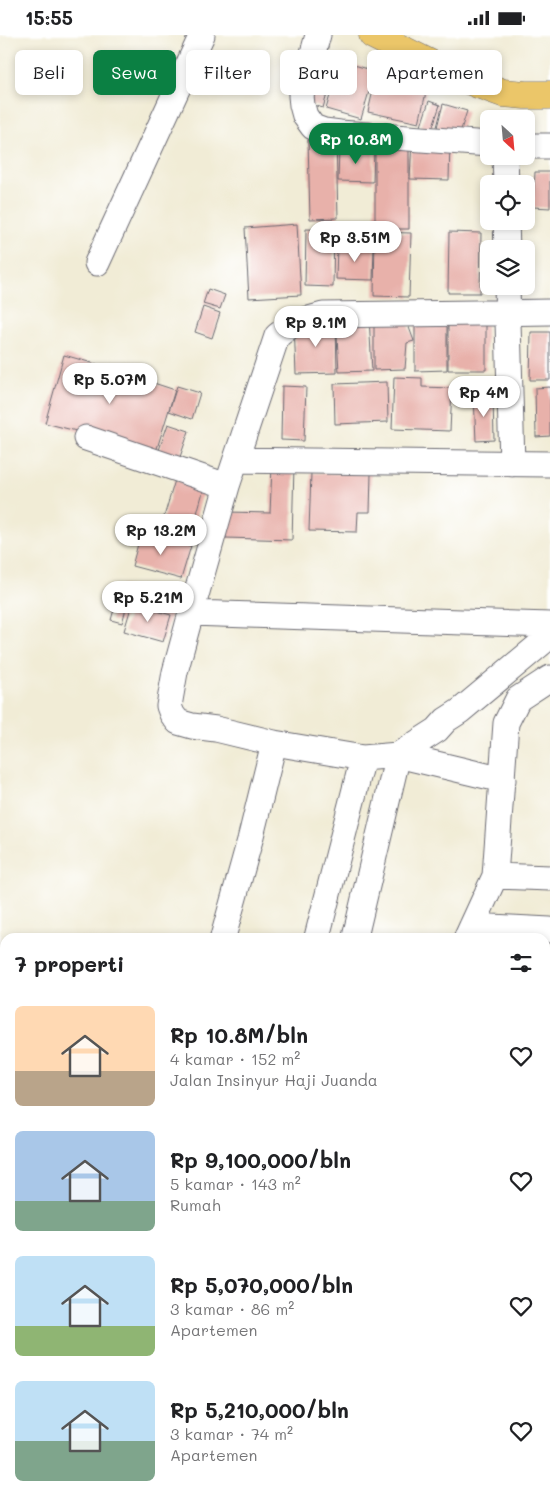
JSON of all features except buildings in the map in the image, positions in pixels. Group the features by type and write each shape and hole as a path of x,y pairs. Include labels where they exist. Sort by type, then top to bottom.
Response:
{"highway":[{"path":"373,35 435,66 503,93 550,95"}],"street":[{"path":"97,263 202,35"},
{"path":"318,35 301,96 305,116 313,127 324,131 340,133 480,143"},
{"path":"535,146 550,146"},
{"path":"507,295 512,464"},
{"path":"503,780 398,755 363,758 274,743 216,729 192,726 178,721 172,714 169,706 175,671 227,486 277,335 294,323 323,315 550,312"},
{"path":"86,438 227,486"},
{"path":"236,460 550,464"},
{"path":"191,613 550,625"},
{"path":"356,933 398,755 437,730 550,636"},
{"path":"550,678 518,699 506,723 495,876 470,932 550,930"},
{"path":"224,933 274,743"},
{"path":"318,933 363,758"},
{"path":"495,876 550,878"}]}
